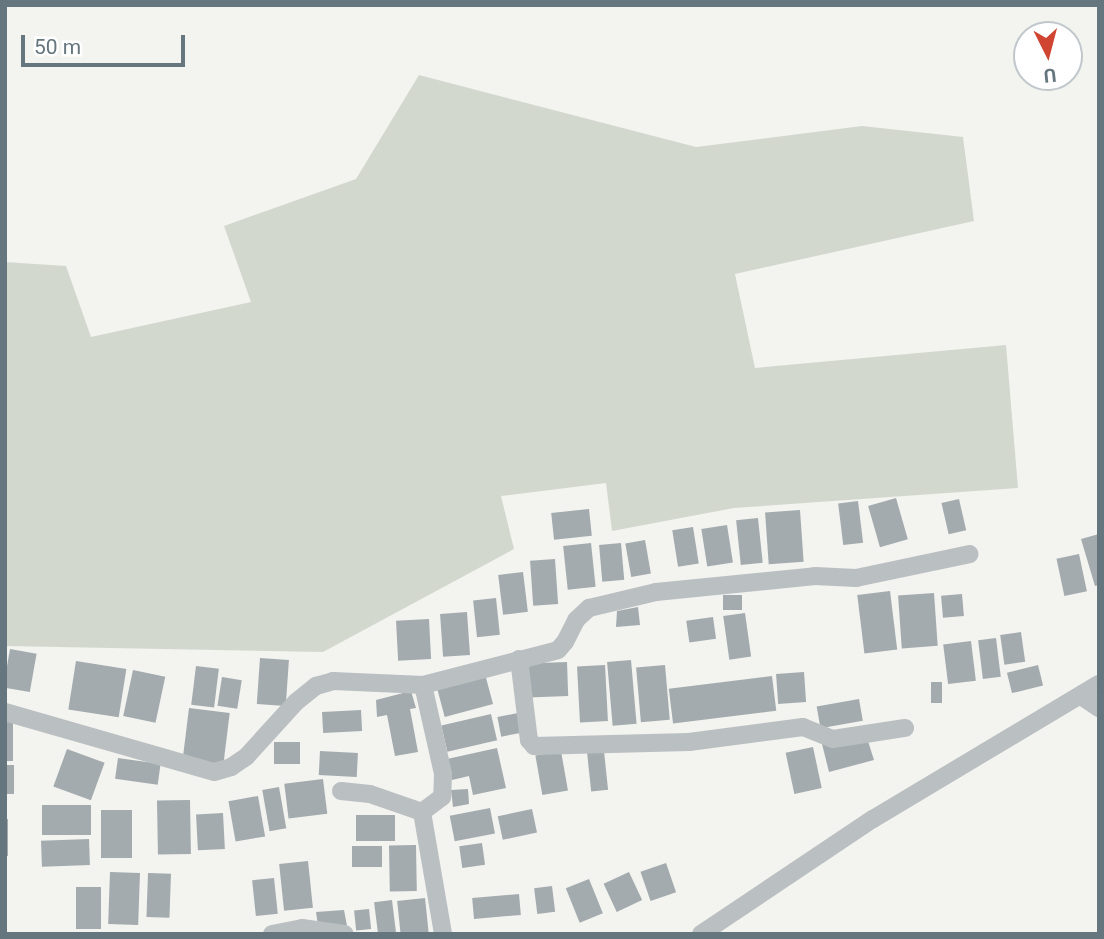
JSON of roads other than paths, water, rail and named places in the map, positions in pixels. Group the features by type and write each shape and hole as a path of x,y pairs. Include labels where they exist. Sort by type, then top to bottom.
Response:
{"street":[{"path":"5,712 214,772 231,767 246,757 296,702 316,686 334,681 423,685 558,650 576,620 589,608 621,599 684,587 734,582 815,576 856,578 970,554"},
{"path":"519,659 530,740 534,746 689,742 803,727 833,738 905,728"},
{"path":"701,934 873,819 1099,684"},
{"path":"422,812 442,797 443,774 423,685"},
{"path":"1081,696 1099,708"},
{"path":"341,791 370,794 422,812"},
{"path":"422,812 443,934"},
{"path":"272,934 302,928 345,934"}]}
